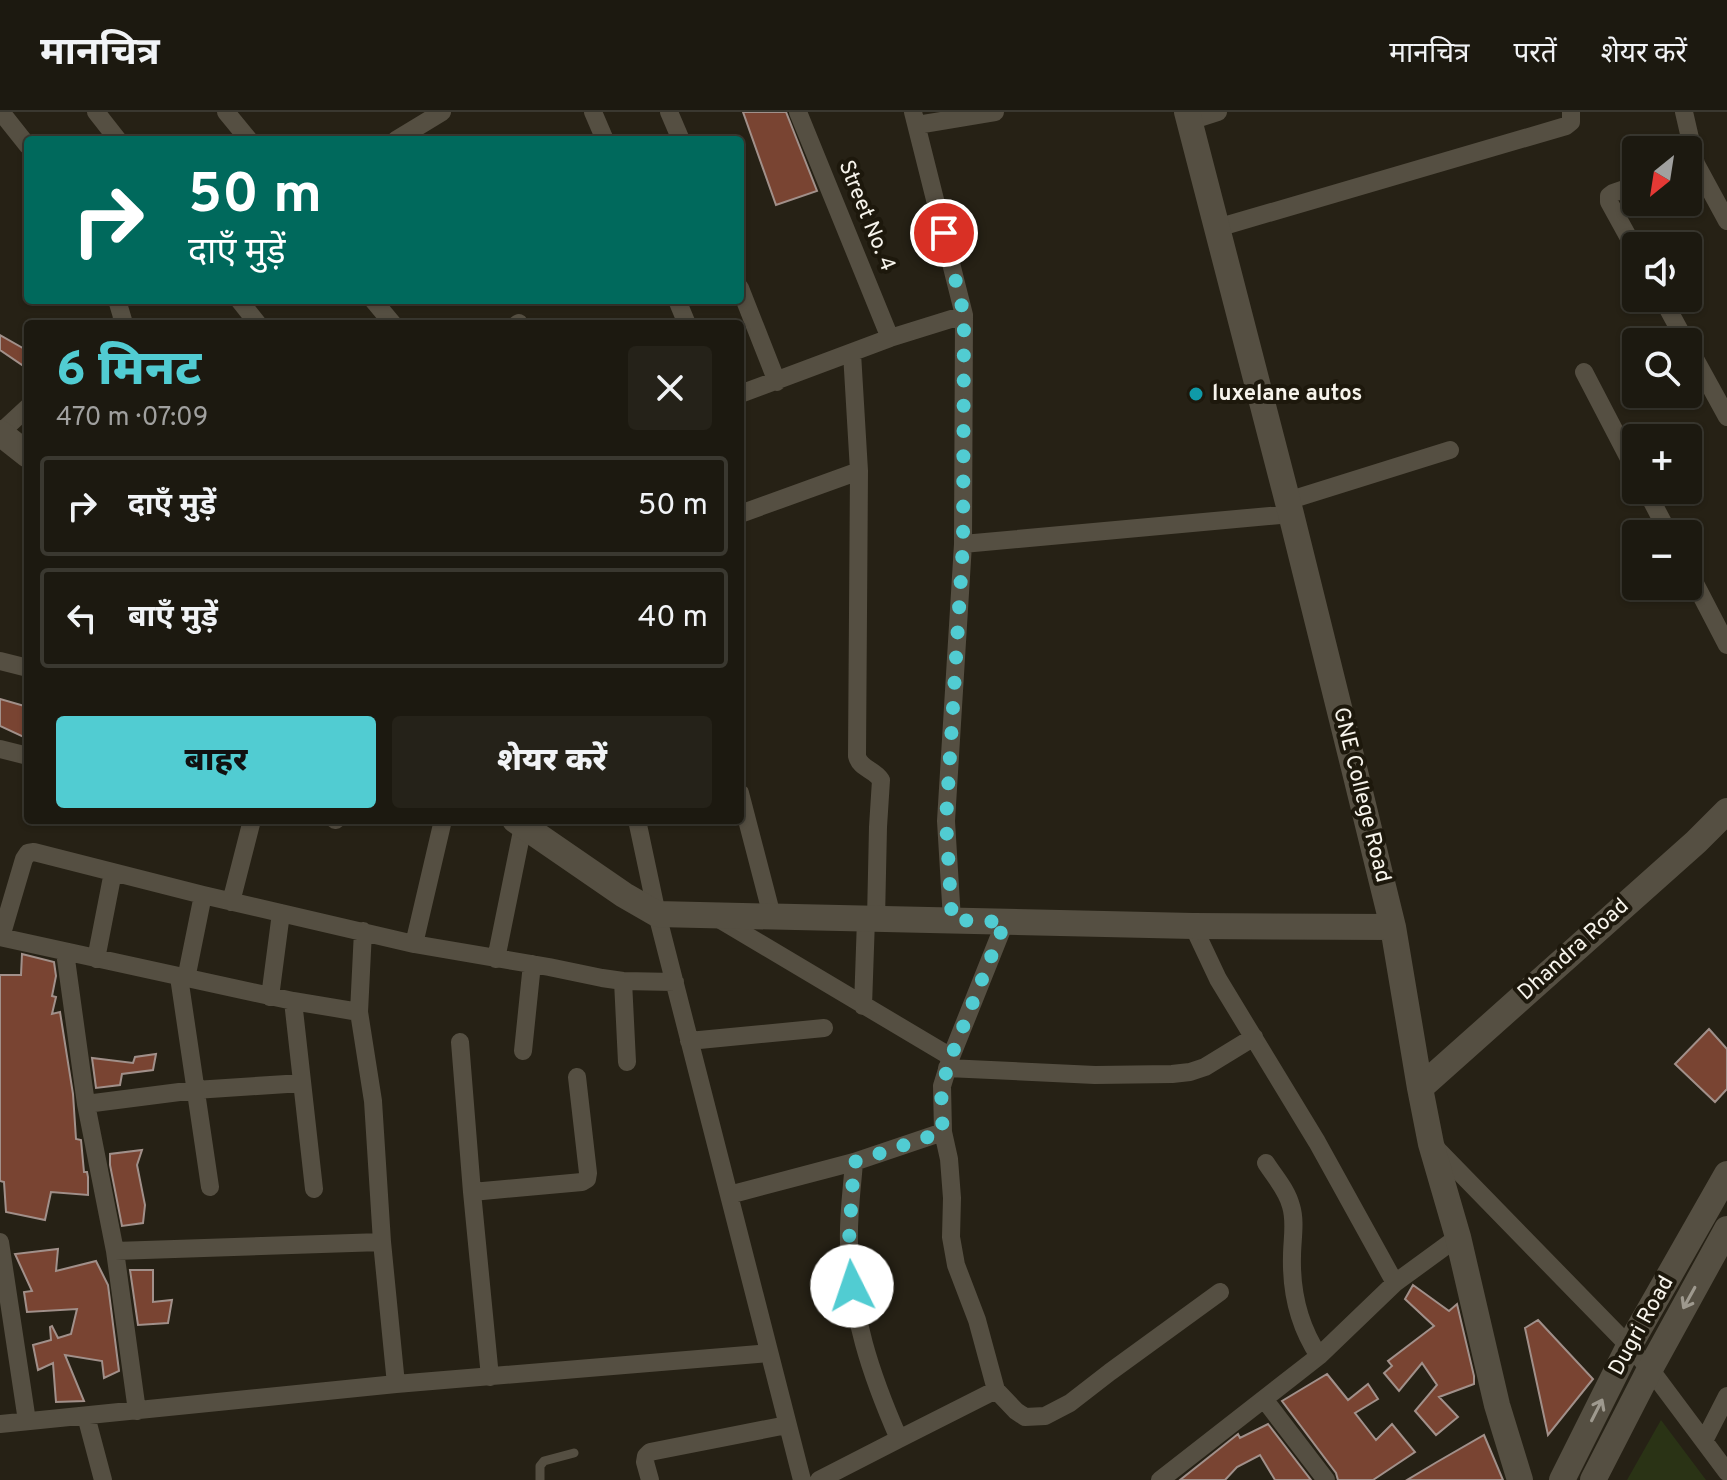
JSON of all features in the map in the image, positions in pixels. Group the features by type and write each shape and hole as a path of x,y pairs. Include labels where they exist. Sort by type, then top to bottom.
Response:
{"street":[{"path":"1,112 24,141"},
{"path":"96,112 115,136"},
{"path":"403,136 442,112"},
{"path":"593,112 603,136"},
{"path":"669,112 679,136"},
{"name":"Street No. 4","path":"798,112 890,338"},
{"path":"952,920 946,821 963,544 964,315 915,118 995,112"},
{"path":"1189,116 1218,112"},
{"path":"1217,228 1566,126 1571,122 1571,112"},
{"path":"1684,112 1688,136"},
{"name":"GNE College Road","path":"1189,116 1393,927 1431,1144 1458,1237 1497,1405 1520,1480"},
{"path":"1702,182 1727,221"},
{"path":"1622,190 1609,196 1609,202 1626,232"},
{"path":"744,298 777,382"},
{"path":"242,304 255,320"},
{"path":"744,393 890,338 964,315"},
{"path":"852,353 859,471 857,756 861,765 881,780 863,1006"},
{"path":"1702,371 1727,417"},
{"path":"1584,372 1622,445"},
{"path":"24,411 0,433 24,452"},
{"path":"963,544 1289,508 1450,450"},
{"path":"744,513 859,471"},
{"path":"1702,597 1727,645"},
{"path":"0,661 24,667"},
{"path":"0,749 24,755"},
{"path":"744,808 772,916"},
{"name":"Dhandra Road","path":"1420,1088 1727,811"},
{"path":"231,902 251,824"},
{"path":"414,944 442,824"},
{"path":"496,959 519,824"},
{"path":"520,824 657,914 1193,926 1393,927"},
{"path":"638,824 657,914 802,1480"},
{"path":"359,1012 270,997 0,937 24,859 28,853 34,852 414,944 623,981 675,982"},
{"path":"96,959 113,872"},
{"path":"203,895 182,978 210,1187"},
{"path":"270,997 281,913"},
{"path":"714,916 949,1062 1095,1075 1172,1074 1205,1067 1254,1037"},
{"path":"1005,922 949,1062 942,1086 941,1107 949,1159 951,1237 956,1265 977,1320 996,1390 1025,1417 1045,1416 1070,1403 1220,1292"},
{"path":"1193,926 1218,979 1317,1142 1395,1283"},
{"path":"363,931 359,1012 373,1101 382,1242 396,1384"},
{"path":"65,952 86,1104 115,1251 137,1411"},
{"path":"523,1051 532,964"},
{"path":"623,981 627,1062"},
{"path":"293,1001 314,1189"},
{"path":"689,1041 824,1028"},
{"path":"460,1042 490,1377"},
{"path":"472,1192 582,1182 587,1179 577,1077"},
{"path":"86,1104 195,1090 302,1083"},
{"path":"729,1195 854,1162 943,1132"},
{"path":"1431,1144 1650,1369 1727,1472"},
{"path":"854,1162 849,1240 860,1337 899,1439"},
{"path":"1266,1163 1291,1206 1294,1219 1291,1277 1295,1299 1302,1326 1319,1356"},
{"name":"Dugri Road","path":"1562,1480 1629,1346 1727,1174"},
{"name":"Dugri Road","path":"1593,1480 1727,1229"},
{"path":"1164,1479 1319,1356 1395,1283 1458,1237"},
{"path":"0,1242 27,1421"},
{"path":"115,1251 382,1242"},
{"path":"0,1424 396,1384 769,1353"},
{"path":"819,1480 996,1390"},
{"path":"1704,1441 1727,1396"},
{"path":"1264,1399 1326,1480"},
{"path":"86,1416 103,1480"},
{"path":"1704,1441 1727,1424"},
{"path":"650,1480 645,1462 650,1452 787,1425"}],"lane":[{"path":"540,1480 540,1466 544,1461 574,1453"}],"green space":[{"path":"1661,1420 1706,1480 1627,1480"}],"building":[{"path":"743,112 786,112 817,191 776,205"},
{"path":"0,335 24,349 24,366 0,350"},
{"path":"0,699 24,706 24,737 0,726"},
{"path":"22,954 54,962 56,976 52,996 56,997 52,1014 60,1012 73,1094 76,1139 81,1140 84,1172 88,1177 88,1195 51,1192 45,1220 6,1212 4,1182 0,1181 0,975 21,975"},
{"path":"1709,1029 1727,1049 1727,1089 1715,1102 1675,1064"},
{"path":"156,1054 153,1070 122,1074 120,1085 96,1088 92,1058 133,1063 135,1057"},
{"path":"142,1150 137,1165 145,1205 143,1223 122,1226 110,1154"},
{"path":"58,1249 56,1271 96,1261 108,1285 119,1371 104,1378 102,1361 65,1355 84,1401 56,1402 53,1363 38,1370 33,1345 51,1340 52,1326 58,1338 71,1334 77,1309 27,1312 24,1292 32,1291 15,1254"},
{"path":"130,1270 153,1270 153,1302 172,1300 168,1323 138,1325"},
{"path":"1413,1285 1449,1311 1457,1304 1474,1376 1474,1384 1439,1397 1458,1417 1436,1435 1415,1411 1437,1385 1422,1363 1399,1391 1384,1373 1392,1366 1388,1361 1434,1326 1405,1299"},
{"path":"1538,1320 1593,1379 1548,1435 1525,1328"},
{"path":"1327,1374 1348,1400 1368,1384 1378,1399 1355,1413 1376,1440 1392,1424 1415,1452 1373,1480 1338,1480 1336,1473 1282,1401"},
{"path":"1268,1424 1311,1480 1275,1480 1260,1455 1237,1467 1225,1480 1180,1480 1238,1434 1240,1438"},
{"path":"1484,1435 1503,1480 1407,1480 1437,1462"}],"place":[{"name":"luxelane autos","path":"1196,394"}],"route":[{"path":"852,1286 849,1240 854,1162 943,1132 942,1086 1005,922 952,920 946,821 963,544 964,315 944,233"}]}
